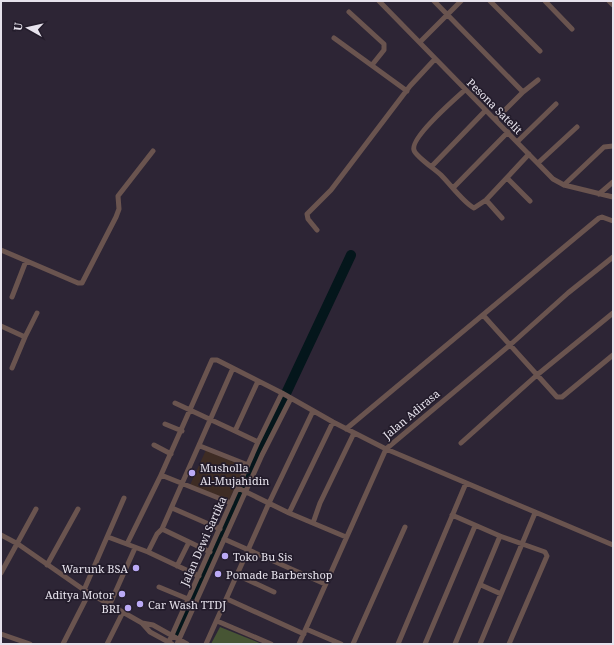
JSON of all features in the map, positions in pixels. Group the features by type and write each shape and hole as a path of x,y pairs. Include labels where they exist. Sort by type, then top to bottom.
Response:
{"street":[{"name":"Pesona Satelit","path":"379,1 553,179 564,185 613,197"},
{"path":"434,1 523,92"},
{"path":"420,42 461,1"},
{"path":"490,1 540,51"},
{"path":"545,1 572,29"},
{"path":"609,1 613,5"},
{"path":"349,12 384,44 384,50 372,65"},
{"path":"334,38 407,91"},
{"path":"317,230 308,219 307,214 331,190 407,91 435,59"},
{"path":"496,119 523,92 538,80"},
{"path":"465,90 443,110 414,143 415,153 432,166 472,207 476,208 486,200 529,154"},
{"path":"517,142 556,104"},
{"path":"432,166 485,111"},
{"path":"538,163 577,127"},
{"path":"453,188 508,132"},
{"path":"564,185 604,148 613,146"},
{"path":"1,250 78,283 82,283 116,217 119,209 118,196 152,151"},
{"path":"507,178 530,201"},
{"path":"599,194 613,182"},
{"path":"486,200 502,218"},
{"path":"346,429 599,218 602,217 613,221"},
{"name":"Jalan Adirasa","path":"299,644 386,449 613,257"},
{"path":"12,297 26,261"},
{"path":"12,368 37,313"},
{"path":"461,444 538,375 613,313"},
{"path":"483,315 556,396 562,397 613,355"},
{"path":"1,326 25,337"},
{"path":"127,544 171,454 212,360 217,360 386,449 613,545"},
{"path":"148,552 157,534 162,530 212,420 233,368"},
{"path":"235,431 258,381"},
{"name":"Jalan Dewi Sartika","path":"170,643 258,442 283,394"},
{"path":"178,642 224,539 291,398"},
{"path":"175,403 258,442"},
{"path":"206,644 269,503 313,411"},
{"path":"289,513 333,422"},
{"path":"165,424 182,430"},
{"path":"313,523 320,503 354,432"},
{"path":"154,445 171,454"},
{"path":"200,446 248,465"},
{"path":"161,475 231,504"},
{"path":"398,644 466,483"},
{"path":"238,488 289,513 346,537"},
{"path":"63,644 124,498"},
{"path":"172,508 220,529"},
{"path":"1,573 36,509"},
{"path":"47,564 78,509"},
{"path":"480,644 535,513"},
{"path":"452,515 500,536 545,552 547,558 509,644"},
{"path":"353,644 405,526"},
{"path":"425,644 475,526"},
{"path":"162,530 210,552"},
{"path":"1,535 18,544 86,592 142,623 153,626 172,636 178,642 187,644"},
{"path":"455,644 481,585 500,536"},
{"path":"108,537 148,552 199,576"},
{"path":"224,539 325,584"},
{"path":"177,566 189,542"},
{"path":"110,604 135,548"},
{"path":"237,575 274,592"},
{"path":"481,585 501,594"},
{"path":"159,587 188,600"},
{"path":"227,599 341,644"},
{"path":"107,644 123,612"},
{"path":"217,621 271,644"},
{"path":"142,623 150,632 170,643"},
{"path":"1,634 20,642 30,644"}],"shaded area":[{"path":"206,450 245,467 229,500 190,485"}],"green space":[{"path":"220,627 262,644 211,644"}],"waterway":[{"path":"177,635 243,485 351,255"}],"place":[{"name":"Musholla Al-Mujahidin","path":"192,473"},
{"name":"Toko Bu Sis","path":"225,556"},
{"name":"Warunk BSA","path":"136,568"},
{"name":"Pomade Barbershop","path":"218,574"},
{"name":"Aditya Motor","path":"122,594"},
{"name":"Car Wash TTDJ","path":"140,604"},
{"name":"BRI","path":"128,608"}]}
